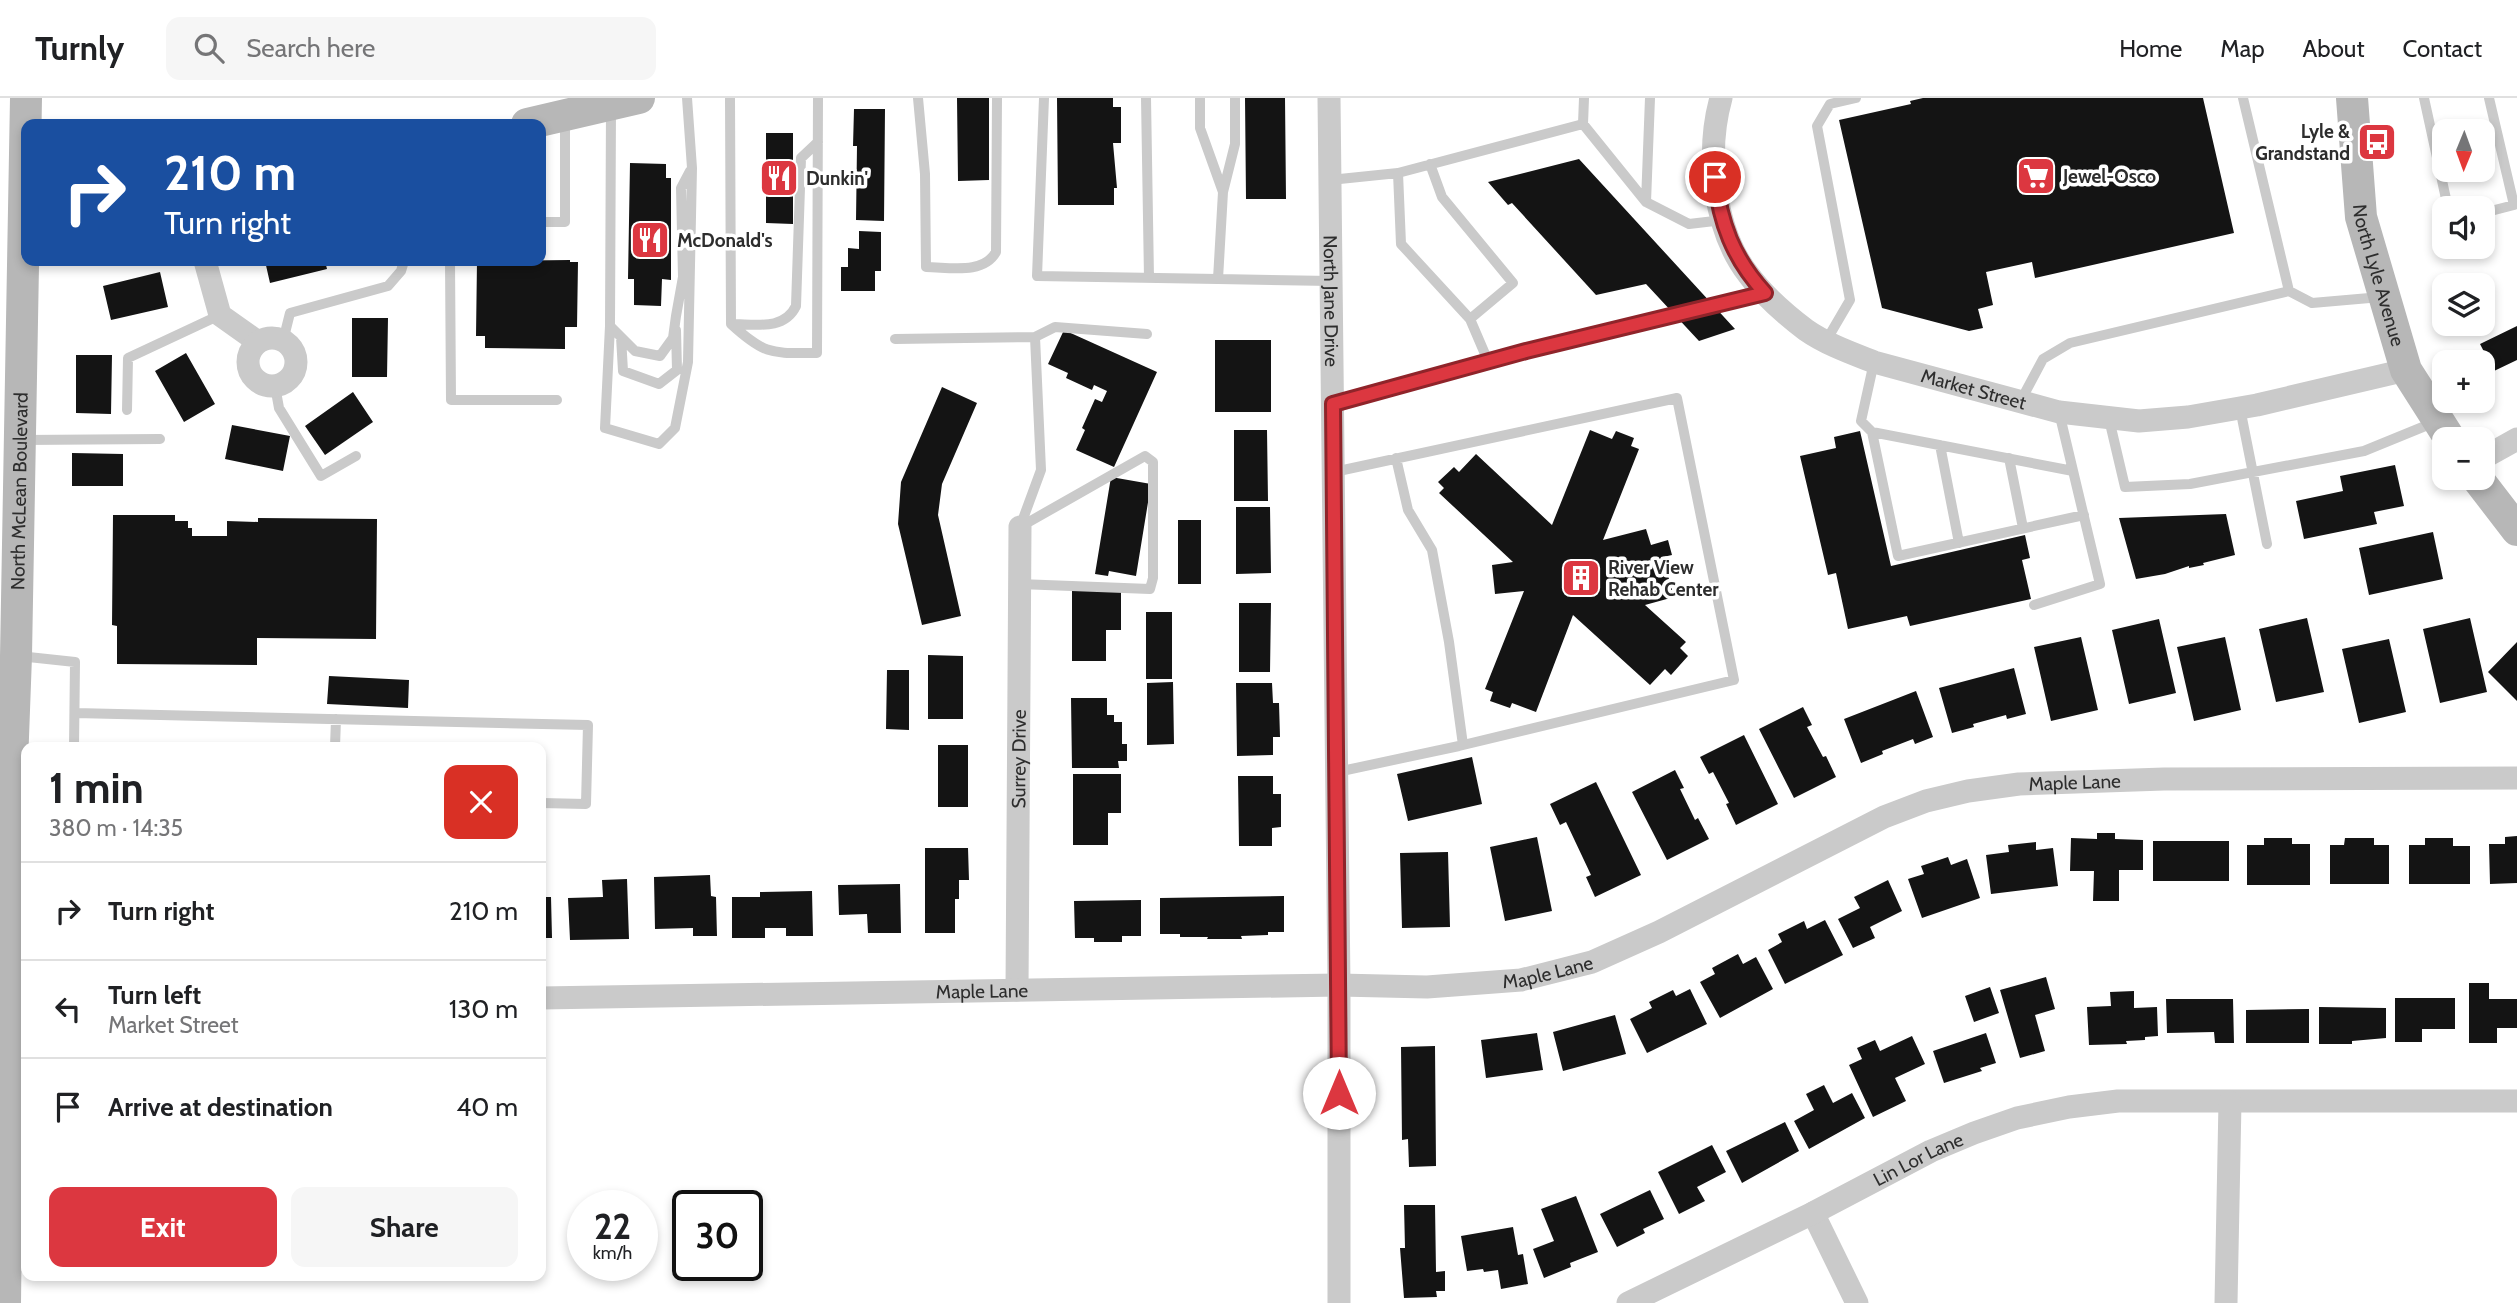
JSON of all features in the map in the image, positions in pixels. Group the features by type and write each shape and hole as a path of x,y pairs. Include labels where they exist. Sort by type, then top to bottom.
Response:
{"main road":[{"name":"North McLean Boulevard","path":"25,119 26,98"},
{"name":"North Lyle Avenue","path":"2352,98 2361,217 2406,370 2442,427"},
{"path":"546,120 625,101"},
{"name":"North McLean Boulevard","path":"5,1303 3,1099 17,1007 19,791 13,606 14,513 20,440 17,245 21,180"},
{"path":"2486,490 2517,530"}],"street":[{"name":"North Jane Drive","path":"1329,98 1339,985 1339,1303"},
{"name":"Market Street","path":"1721,98 1714,158 1718,205 1737,256 1747,274 1777,306 1808,331 1874,362 2059,412 2139,421 2188,417 2240,408 2406,370"},
{"path":"206,266 220,315 258,342"},
{"path":"273,338 283,341 296,355 295,370 286,382 275,386 262,384 251,372 249,356 258,342 273,338"},
{"path":"2495,451 2517,439"},
{"name":"Surrey Drive","path":"1017,990 1020,527"},
{"name":"Maple Lane","path":"546,998 1339,985 1427,987 1521,979 1592,962 1659,932 1884,817 1926,801 1968,791 2019,783 2164,779 2517,778"},
{"name":"Lin Lor Lane","path":"1628,1303 1813,1213 1931,1151 2017,1118 2068,1107 2118,1101 2517,1101"},
{"path":"2226,1303 2230,1102"},
{"path":"1813,1213 1857,1303"}],"lane":[{"path":"625,101 605,428 659,444 675,428 688,362 692,168 687,98"},
{"path":"730,98 731,324 749,341 771,353 817,353 818,98"},
{"path":"918,98 925,174 926,267 974,268 988,263 996,252 997,98"},
{"path":"1044,98 1037,276 1331,281"},
{"path":"1146,98 1149,278"},
{"path":"1200,98 1200,128 1223,192"},
{"path":"1219,279 1223,192 1235,144 1235,98"},
{"path":"1584,98 1583,124 1646,202 1689,223 1723,220"},
{"path":"1646,202 1650,98"},
{"path":"1826,341 1850,300 1816,126 1829,101 1856,98"},
{"path":"2243,98 2289,291"},
{"path":"2424,98 2445,196"},
{"path":"2489,98 2514,205 2495,210"},
{"path":"546,222 565,222 565,116"},
{"path":"1330,180 1398,173 1583,124"},
{"path":"731,324 779,323 793,314 796,306 800,158 818,142"},
{"path":"1430,164 1442,197 1513,283 1470,318"},
{"path":"610,326 635,351 660,356 673,338 683,277 681,188 692,168"},
{"path":"1398,173 1401,244 1470,318 1488,361"},
{"path":"283,341 290,313 388,286 402,266"},
{"path":"450,266 451,400 557,400"},
{"path":"2020,402 2043,359 2070,343 2289,291 2312,303 2385,297"},
{"path":"1333,404 1526,351 1765,293"},
{"path":"127,410 128,358 220,315"},
{"path":"621,337 623,370 659,384 677,370 676,316"},
{"path":"895,339 1035,337 1055,327 1147,334"},
{"path":"1020,527 1041,470 1035,337"},
{"path":"1874,362 1861,421 1872,432 1898,556 2084,515"},
{"path":"275,386 279,408 321,476 356,456"},
{"path":"1334,472 1676,398 1734,681 1337,772"},
{"path":"2240,408 2267,544"},
{"path":"2034,605 2100,584 2059,412"},
{"path":"2109,419 2125,487 2190,484 2364,451 2432,433"},
{"path":"1872,432 2073,471"},
{"path":"20,440 160,439"},
{"path":"1940,445 1959,543"},
{"path":"1019,584 1150,589 1153,578 1153,462 1145,456 1020,527"},
{"path":"1396,458 1408,510 1432,550 1449,642 1463,745"},
{"path":"2009,458 2023,528"},
{"path":"16,656 75,662 74,742"},
{"path":"75,713 588,725 586,804 546,803"},
{"path":"335,742 336,719"}],"building":[{"path":"957,98 989,98 989,180 958,181"},
{"path":"1057,98 1113,98 1113,107 1121,107 1121,143 1113,143 1117,188 1114,188 1114,205 1058,205"},
{"path":"1245,98 1285,98 1286,199 1246,199"},
{"name":"Jewel-Osco","path":"1923,98 2203,98 2234,233 2035,278 2032,262 1986,272 1993,305 1978,309 1983,328 1969,331 1882,308 1839,120 1911,104 1910,101"},
{"path":"854,109 885,109 884,221 856,220 857,146 853,146"},
{"name":"Dunkin'","path":"766,133 793,133 793,224 766,223"},
{"path":"1579,159 1735,329 1699,341 1646,284 1596,295 1512,203 1508,205 1488,182"},
{"name":"McDonald's","path":"630,163 666,164 666,178 671,178 671,280 662,279 661,306 634,305 634,279 628,279"},
{"path":"859,231 881,232 881,271 875,271 875,291 841,291 841,267 848,267 848,248 859,249"},
{"path":"546,260 578,262 577,327 565,327 565,349 485,348 485,336 476,336 477,266 546,266"},
{"path":"266,266 326,266 327,269 270,283"},
{"path":"160,272 168,307 111,320 103,286"},
{"path":"352,318 388,318 387,377 352,377"},
{"path":"2517,326 2517,360 2495,371 2495,350 2483,350 2480,344"},
{"path":"1064,330 1157,372 1114,467 1076,450 1095,399 1102,402 1107,391 1094,385 1092,390 1066,378 1068,373 1048,364"},
{"path":"1215,340 1271,340 1271,412 1215,412"},
{"path":"186,353 215,404 184,422 155,371"},
{"path":"76,355 112,355 111,414 76,413"},
{"path":"942,387 977,403 942,484 938,515 961,616 922,625 898,524 901,482"},
{"path":"353,392 373,422 325,455 305,426"},
{"path":"232,425 290,436 283,471 225,459"},
{"path":"1234,430 1267,430 1268,501 1234,501"},
{"name":"River View Rehab Center","path":"1590,430 1612,439 1616,431 1634,438 1631,446 1639,449 1603,540 1646,529 1651,545 1668,540 1672,555 1663,557 1674,597 1645,605 1686,642 1680,648 1688,656 1671,675 1665,669 1650,685 1573,615 1536,712 1512,703 1510,708 1490,701 1493,692 1485,689 1524,591 1495,594 1492,565 1513,562 1439,493 1444,488 1438,482 1454,467 1459,472 1476,454 1552,525"},
{"path":"1860,431 1891,566 2025,535 2030,558 2022,560 2031,599 1910,626 1907,616 1848,629 1836,573 1828,575 1800,456 1836,448 1834,437"},
{"path":"72,453 123,454 123,486 72,486"},
{"path":"2395,465 2404,506 2374,512 2377,524 2304,539 2296,501 2343,491 2340,476"},
{"path":"1111,477 1151,484 1136,576 1109,571 1108,576 1095,574"},
{"path":"1236,507 1270,507 1271,573 1236,574"},
{"path":"2226,514 2235,555 2203,563 2204,565 2136,579 2119,518"},
{"path":"113,515 175,515 175,521 188,521 192,536 227,536 227,521 258,522 258,518 377,519 376,639 257,638 257,665 117,664 117,626 112,625"},
{"path":"1178,520 1201,520 1201,584 1178,584"},
{"path":"2433,532 2443,579 2369,595 2359,548"},
{"path":"1121,590 1121,630 1106,630 1106,661 1072,661 1072,591"},
{"path":"1239,603 1271,603 1270,672 1239,672"},
{"path":"1146,612 1172,612 1172,679 1146,679"},
{"path":"2307,618 2324,692 2276,702 2259,629"},
{"path":"2470,618 2487,692 2440,703 2423,629"},
{"path":"2159,619 2176,693 2129,704 2112,630"},
{"path":"2081,637 2098,710 2051,721 2034,647"},
{"path":"2225,637 2241,710 2194,721 2177,647"},
{"path":"2389,639 2406,712 2359,723 2342,649"},
{"path":"2517,642 2517,701 2488,672"},
{"path":"928,655 963,656 963,719 928,719"},
{"path":"2014,668 2026,714 2007,719 2006,715 1952,733 1939,688"},
{"path":"887,670 909,670 909,730 886,729"},
{"path":"329,676 409,680 408,708 327,704"},
{"path":"1173,682 1174,744 1147,745 1147,683"},
{"path":"1236,683 1272,683 1273,703 1279,703 1280,737 1273,737 1273,755 1237,756"},
{"path":"1916,691 1933,737 1915,744 1913,739 1861,763 1844,719"},
{"path":"1071,698 1107,698 1107,715 1114,715 1114,722 1122,722 1122,744 1127,744 1127,761 1118,761 1119,768 1072,768"},
{"path":"1803,707 1812,725 1807,727 1836,777 1794,798 1759,729"},
{"path":"1744,735 1778,804 1736,825 1726,804 1729,803 1713,772 1709,774 1700,757"},
{"path":"938,745 968,745 968,807 938,807"},
{"path":"1472,757 1482,804 1408,821 1397,774"},
{"path":"1675,770 1684,788 1680,789 1695,820 1698,818 1709,839 1667,860 1632,792"},
{"path":"1073,774 1121,774 1121,813 1108,813 1108,845 1073,845"},
{"path":"1238,776 1273,776 1273,794 1281,794 1281,827 1272,828 1272,846 1239,846"},
{"path":"1596,782 1641,875 1595,897 1586,877 1591,875 1566,822 1560,825 1550,804"},
{"path":"2097,833 2115,833 2115,839 2143,840 2143,870 2119,870 2119,901 2093,901 2094,871 2070,871 2071,838 2097,839"},
{"path":"2517,836 2517,883 2490,884 2489,844 2505,844 2505,837"},
{"path":"1537,837 1552,911 1505,921 1490,847"},
{"path":"2264,838 2292,838 2292,844 2310,844 2310,885 2247,885 2247,845 2264,845"},
{"path":"2345,838 2374,838 2374,845 2389,845 2389,884 2330,884 2330,845 2344,845"},
{"path":"2425,838 2453,838 2453,846 2470,846 2470,884 2409,884 2409,845 2425,845"},
{"path":"2153,841 2229,841 2229,881 2153,881"},
{"path":"2036,842 2036,850 2053,848 2058,886 1991,894 1986,855 2009,852 2008,845"},
{"path":"925,848 968,848 969,880 959,880 959,899 955,899 955,933 925,933"},
{"path":"1448,852 1450,927 1402,928 1400,853"},
{"path":"1948,857 1951,865 1967,859 1980,898 1922,918 1908,879 1924,874 1921,866"},
{"path":"710,875 711,896 716,897 717,936 693,936 693,928 655,929 654,877"},
{"path":"627,879 629,939 570,940 568,898 603,897 602,880"},
{"path":"1888,880 1902,911 1870,927 1875,938 1853,948 1838,919 1860,908 1854,897"},
{"path":"900,884 901,933 868,933 867,914 839,915 838,885"},
{"path":"812,891 813,936 786,936 786,928 765,928 765,938 732,938 732,897 760,897 760,892"},
{"path":"1284,896 1284,932 1241,936 1242,939 1207,939 1208,937 1160,934 1160,898"},
{"path":"546,897 551,897 552,938 546,938"},
{"path":"1141,900 1141,936 1122,936 1122,942 1094,942 1094,938 1075,938 1074,901"},
{"path":"1825,920 1843,955 1785,984 1768,950 1782,942 1778,934 1804,921 1807,929"},
{"path":"1738,954 1743,964 1756,957 1773,989 1720,1018 1700,982 1715,974 1712,968"},
{"path":"2046,977 2055,1009 2035,1015 2045,1051 2020,1058 2000,990"},
{"path":"2469,983 2489,983 2489,999 2517,999 2517,1028 2497,1028 2497,1043 2469,1043"},
{"path":"1990,987 1999,1013 1974,1022 1965,996"},
{"path":"1690,989 1707,1024 1647,1053 1630,1019 1652,1008 1649,1002 1673,990 1676,996"},
{"path":"2134,991 2134,1008 2157,1007 2158,1036 2126,1041 2127,1044 2089,1045 2087,1007 2111,1006 2110,992"},
{"path":"2395,998 2455,998 2455,1029 2422,1029 2422,1042 2395,1042"},
{"path":"2166,999 2233,999 2234,1043 2215,1043 2214,1032 2167,1033"},
{"path":"2319,1007 2386,1008 2386,1038 2352,1041 2352,1044 2319,1044"},
{"path":"2309,1009 2309,1043 2246,1043 2246,1010"},
{"path":"1615,1015 1626,1054 1563,1071 1553,1032"},
{"path":"1537,1033 1543,1070 1486,1078 1481,1040"},
{"path":"1986,1033 1996,1063 1980,1068 1982,1071 1944,1083 1933,1051"},
{"path":"1912,1036 1925,1064 1895,1078 1906,1101 1873,1117 1849,1065 1862,1059 1857,1048 1875,1040 1880,1051"},
{"path":"1435,1046 1436,1166 1409,1167 1408,1139 1402,1140 1401,1047"},
{"path":"1824,1085 1833,1103 1852,1093 1865,1118 1809,1149 1794,1121 1814,1110 1806,1094"},
{"path":"1785,1122 1799,1151 1742,1183 1726,1151"},
{"path":"1712,1145 1726,1172 1697,1187 1705,1201 1679,1214 1658,1172"},
{"path":"1650,1190 1664,1219 1643,1229 1645,1233 1617,1247 1600,1214"},
{"path":"1576,1196 1598,1252 1570,1263 1571,1267 1544,1278 1533,1249 1554,1241 1541,1209"},
{"path":"1404,1205 1435,1205 1436,1272 1445,1271 1445,1291 1436,1291 1437,1297 1404,1298 1400,1248 1405,1248"},
{"path":"1513,1227 1518,1255 1523,1254 1528,1284 1501,1289 1498,1270 1467,1271 1461,1236"}],"place":[{"name":"Lyle & Grandstand","path":"2377,142"},
{"name":"Jewel-Osco","path":"2036,176"},
{"name":"Dunkin'","path":"779,178"},
{"name":"McDonald's","path":"650,240"},
{"name":"River View Rehab Center","path":"1581,578"}],"route":[{"path":"1339,1093 1333,404 1526,351 1765,293 1747,274 1737,256 1718,205 1715,177"}]}
